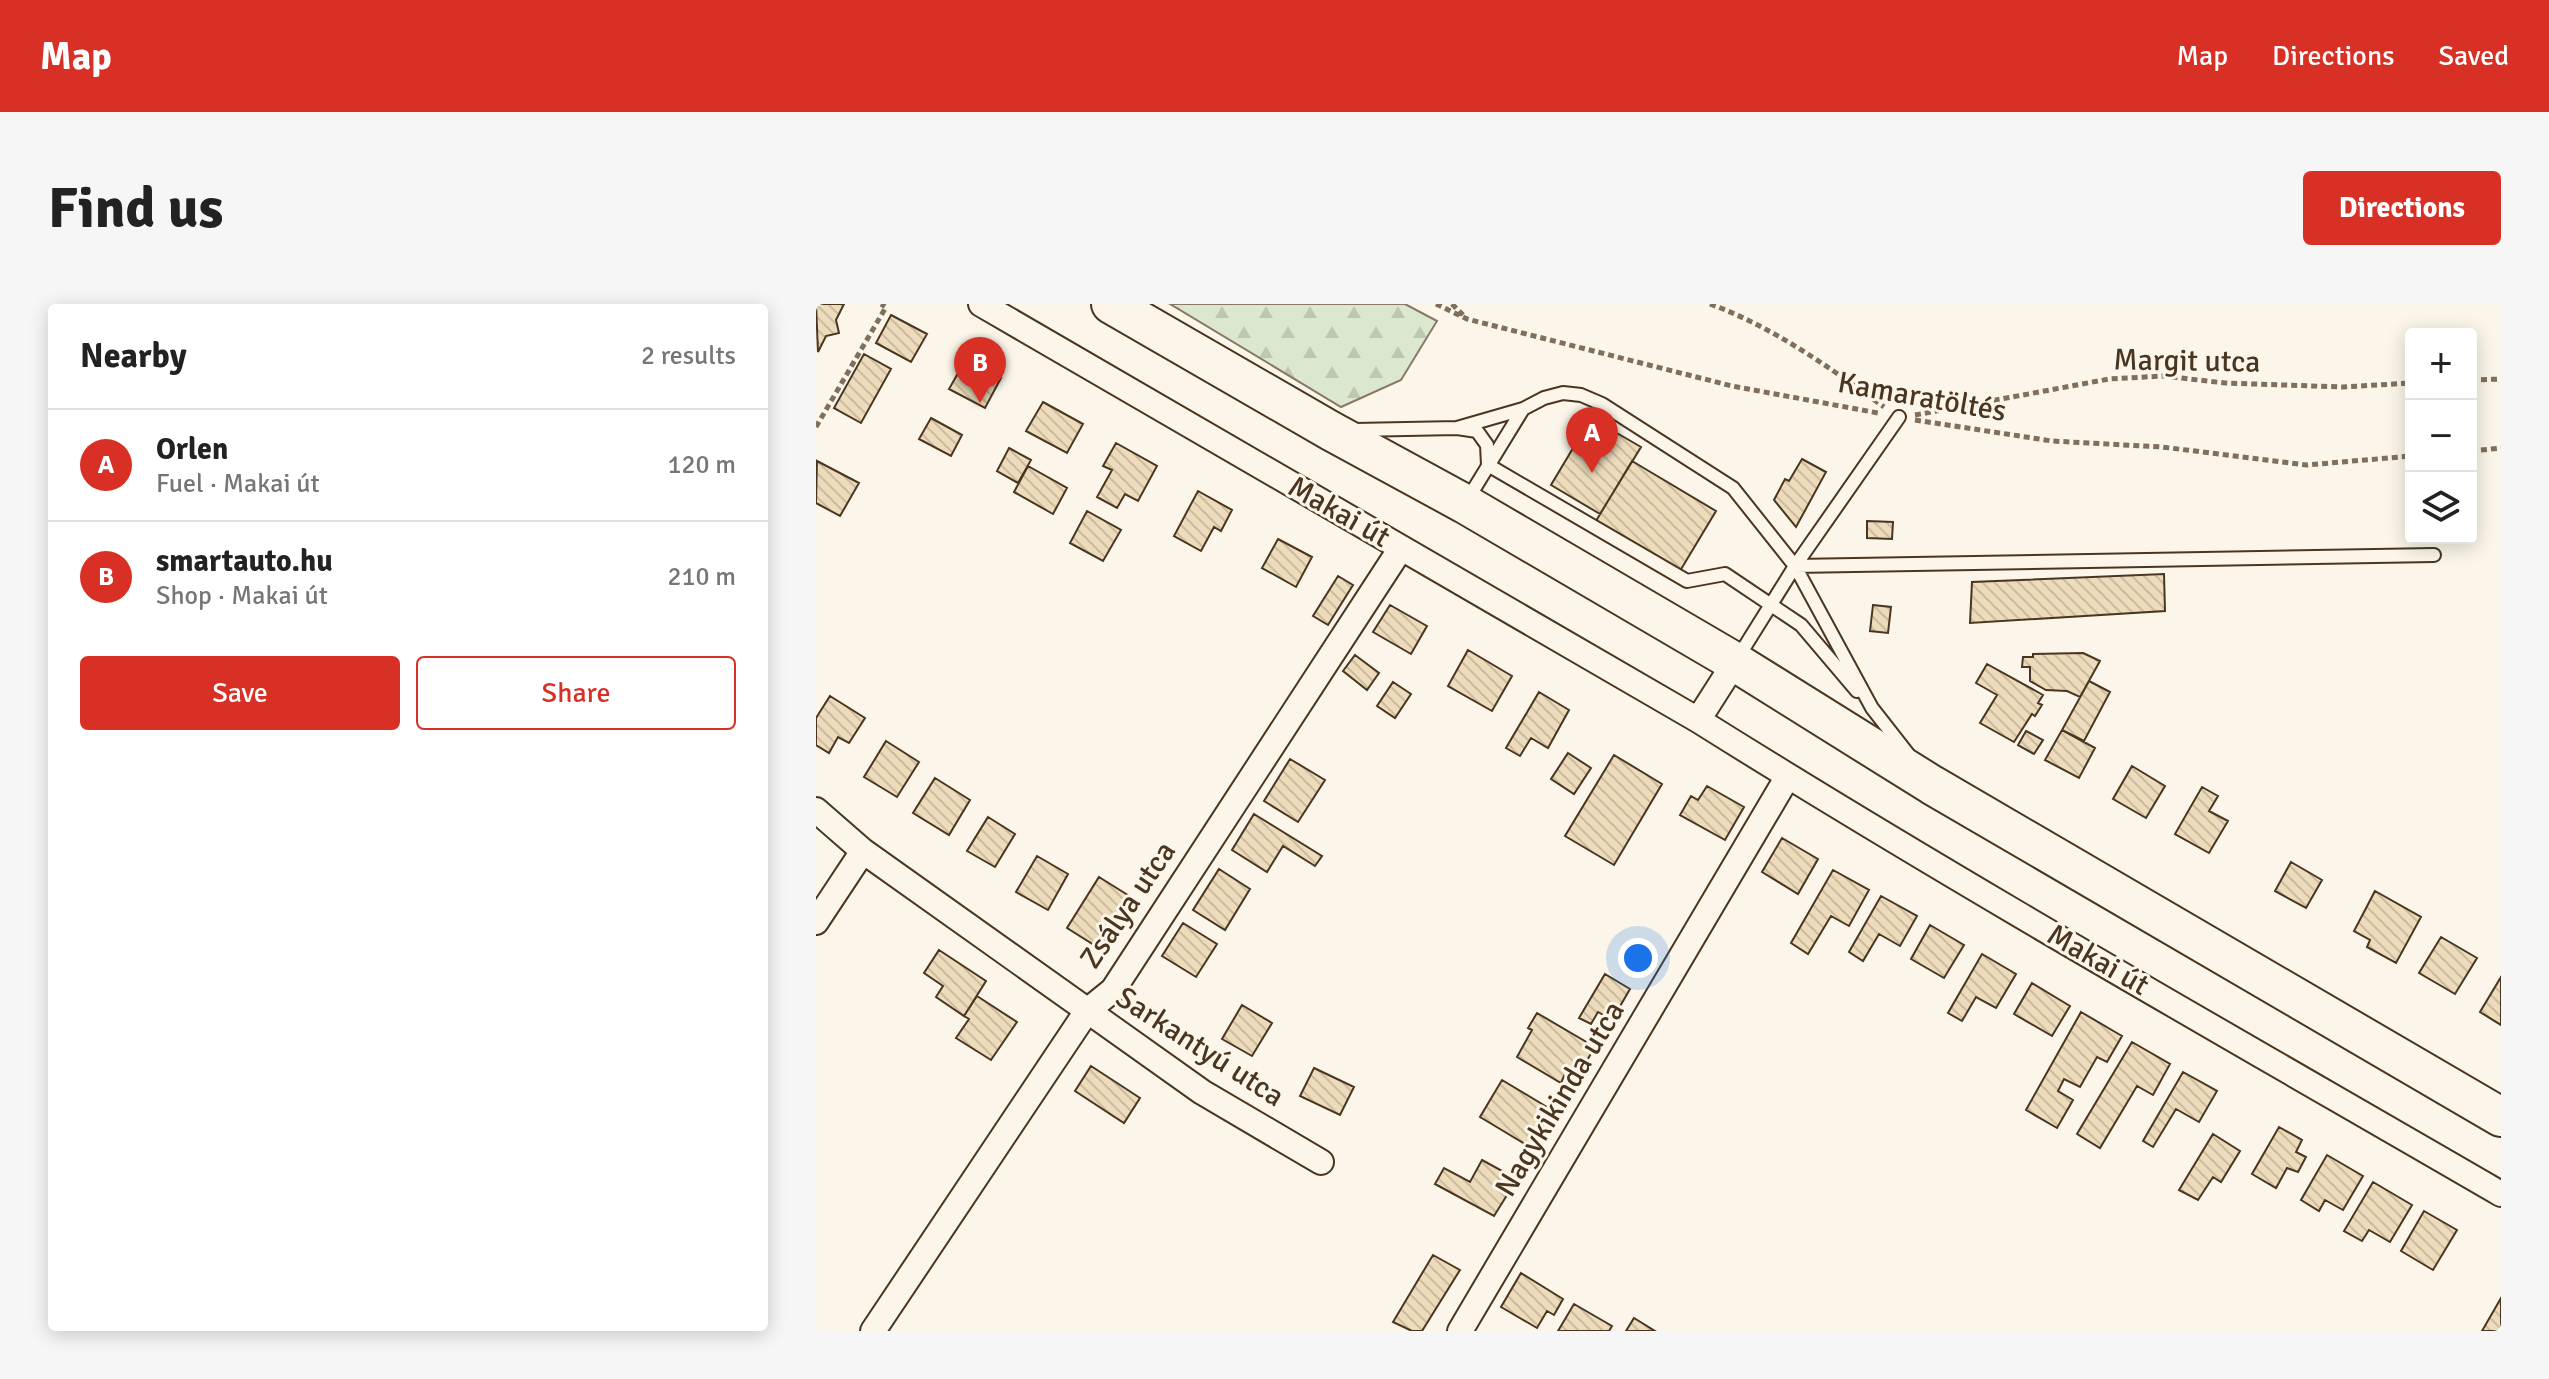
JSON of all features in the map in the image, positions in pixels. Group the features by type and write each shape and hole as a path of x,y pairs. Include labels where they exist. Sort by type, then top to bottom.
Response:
{"main road":[{"path":"1111,304 1465,504 1735,662 1932,785 2501,1117"}],"street":[{"name":"Makai út","path":"981,304 1698,720 2088,954 2501,1194"},
{"name":"Zsálya utca","path":"873,1331 1087,1011 1113,990 1401,548"},
{"path":"1698,720 1735,662"},
{"name":"Nagykikinda utca","path":"1467,1329 1788,776"},
{"name":"Sarkantyú utca","path":"816,810 863,851 1202,1092 1321,1162"},
{"path":"816,922 863,851"}],"lane":[{"path":"1457,428 1523,409 1544,398 1563,393 1581,395 1602,404 1733,488 1795,566 1872,708"},
{"path":"1465,504 1523,409"},
{"path":"1735,662 1795,566 1899,417"},
{"path":"1331,431 1457,428 1477,431 1487,445 1488,465"},
{"path":"1488,465 1687,581 1725,574 1801,625 1932,785"},
{"path":"1795,566 2434,555"}],"path":[{"path":"816,427 886,307 881,304"},
{"name":"Kamaratöltés","path":"1436,304 1467,319 1732,386 1899,417 2052,441 2162,447 2307,465 2405,457"},
{"path":"1452,304 1467,319"},
{"path":"1710,304 1749,321 1819,360 1899,417"},
{"name":"Margit utca","path":"1899,417 2109,379 2163,376 2225,383 2343,387 2405,383"},
{"path":"2477,380 2501,379"},
{"path":"2477,450 2501,448"}],"green space":[{"path":"1170,304 1405,304 1437,321 1401,380 1341,407"}],"building":[{"path":"816,304 844,304 836,320 839,333 826,336 818,352"},
{"path":"891,315 927,334 911,362 876,343"},
{"path":"864,354 891,369 861,423 834,408"},
{"path":"966,359 1001,378 985,408 949,389"},
{"path":"1043,402 1083,424 1067,453 1026,431"},
{"path":"931,418 962,435 951,456 919,439"},
{"path":"1591,418 1641,447 1600,514 1551,485"},
{"path":"1116,443 1157,466 1138,501 1125,494 1117,508 1097,497 1112,470 1103,466"},
{"path":"1009,448 1031,460 1018,483 997,471"},
{"path":"1802,459 1826,472 1796,527 1774,500 1785,479 1789,481"},
{"path":"817,461 859,483 840,516 816,503"},
{"path":"1632,461 1716,511 1680,571 1596,521"},
{"path":"1028,466 1067,488 1053,514 1014,492"},
{"path":"1198,491 1232,510 1221,531 1214,527 1201,551 1174,536"},
{"path":"1087,511 1121,530 1103,561 1070,543"},
{"path":"1867,521 1893,522 1892,539 1867,538"},
{"path":"1278,539 1312,557 1296,587 1262,568"},
{"path":"2164,574 2165,611 1970,623 1972,582"},
{"path":"1338,576 1353,585 1328,625 1313,616"},
{"path":"1390,605 1427,626 1411,654 1373,632"},
{"path":"1873,605 1891,607 1888,633 1870,631"},
{"path":"1468,650 1512,676 1492,711 1448,686"},
{"path":"2083,653 2100,661 2080,697 2067,691 2046,690 2030,681 2030,667 2022,667 2023,657 2033,657 2033,654"},
{"path":"1355,655 1379,673 1367,690 1343,671"},
{"path":"1987,664 2043,695 2038,703 2042,705 2035,716 2032,714 2014,742 1980,723 1997,695 1976,683"},
{"path":"2089,681 2110,692 2084,741 2062,730"},
{"path":"1393,682 1411,694 1395,718 1377,706"},
{"path":"1539,692 1569,710 1548,748 1531,738 1520,756 1506,748"},
{"path":"830,696 865,718 849,743 838,737 829,753 816,745 816,718"},
{"path":"2062,730 2095,748 2079,778 2045,760"},
{"path":"2026,731 2043,740 2034,754 2018,745"},
{"path":"886,741 919,762 897,797 864,777"},
{"path":"1568,753 1591,768 1574,794 1551,779"},
{"path":"1614,755 1662,784 1614,865 1565,836"},
{"path":"1290,759 1325,780 1298,822 1264,801"},
{"path":"2132,766 2165,786 2146,818 2113,799"},
{"path":"935,778 970,800 949,835 913,813"},
{"path":"1707,786 1744,807 1725,840 1680,815 1691,796 1698,800"},
{"path":"2202,787 2218,796 2209,811 2228,821 2209,853 2175,834"},
{"path":"1254,814 1322,856 1315,866 1283,846 1267,872 1232,850"},
{"path":"988,817 1015,834 995,867 967,851"},
{"path":"1782,838 1818,859 1798,894 1762,872"},
{"path":"1037,856 1068,874 1048,910 1016,892"},
{"path":"2291,862 2322,880 2306,908 2275,891"},
{"path":"1219,869 1250,889 1225,930 1193,910"},
{"path":"1833,870 1869,890 1849,926 1831,916 1808,954 1791,943"},
{"path":"1099,877 1131,897 1099,948 1067,928"},
{"path":"2375,891 2421,917 2396,963 2367,947 2370,940 2354,931"},
{"path":"1881,896 1917,916 1900,946 1879,934 1863,961 1849,952"},
{"path":"1183,923 1217,944 1196,977 1162,956"},
{"path":"1930,925 1964,945 1944,978 1911,959"},
{"path":"2441,937 2477,958 2455,994 2419,973"},
{"path":"939,950 986,981 964,1016 936,997 943,986 924,973"},
{"path":"1982,954 2016,974 1996,1008 1976,997 1962,1021 1948,1013"},
{"path":"1605,974 1630,989 1612,1020 1598,1012 1591,1024 1579,1018"},
{"path":"2501,977 2501,1025 2480,1012"},
{"path":"2032,983 2070,1006 2052,1036 2014,1014"},
{"path":"977,996 1017,1022 991,1060 956,1038 969,1019 964,1016"},
{"path":"1242,1005 1272,1023 1252,1056 1222,1039"},
{"path":"2081,1012 2122,1036 2107,1062 2097,1057 2080,1087 2064,1079 2058,1091 2073,1100 2057,1128 2026,1110"},
{"path":"1537,1013 1595,1047 1574,1082 1564,1076 1561,1083 1517,1057 1532,1030 1528,1028"},
{"path":"2132,1042 2170,1064 2153,1095 2137,1086 2100,1148 2077,1134"},
{"path":"1091,1066 1140,1098 1124,1123 1075,1091"},
{"path":"1314,1068 1354,1087 1340,1115 1300,1096"},
{"path":"2183,1072 2217,1091 2199,1122 2176,1109 2153,1147 2143,1141"},
{"path":"1502,1080 1552,1110 1530,1147 1480,1117"},
{"path":"2279,1127 2302,1140 2296,1152 2306,1157 2298,1172 2287,1168 2276,1188 2252,1174"},
{"path":"2213,1134 2240,1151 2221,1182 2213,1177 2198,1200 2179,1190"},
{"path":"2327,1155 2363,1176 2343,1210 2325,1200 2319,1211 2301,1200"},
{"path":"1482,1160 1517,1179 1494,1216 1435,1184 1444,1168 1470,1182"},
{"path":"2373,1182 2412,1205 2390,1242 2369,1230 2362,1241 2344,1231"},
{"path":"2424,1211 2457,1230 2433,1270 2401,1251"},
{"path":"1433,1255 1460,1270 1422,1331 1412,1331 1393,1322"},
{"path":"1521,1273 1563,1299 1554,1315 1547,1311 1537,1328 1501,1307"},
{"path":"2501,1298 2501,1331 2482,1331"},
{"path":"1574,1304 1612,1326 1609,1331 1558,1331"},
{"path":"1634,1318 1655,1331 1626,1331"}],"place":[{"name":"smartauto.hu","path":"980,403"},
{"name":"Orlen","path":"1592,473"}]}
